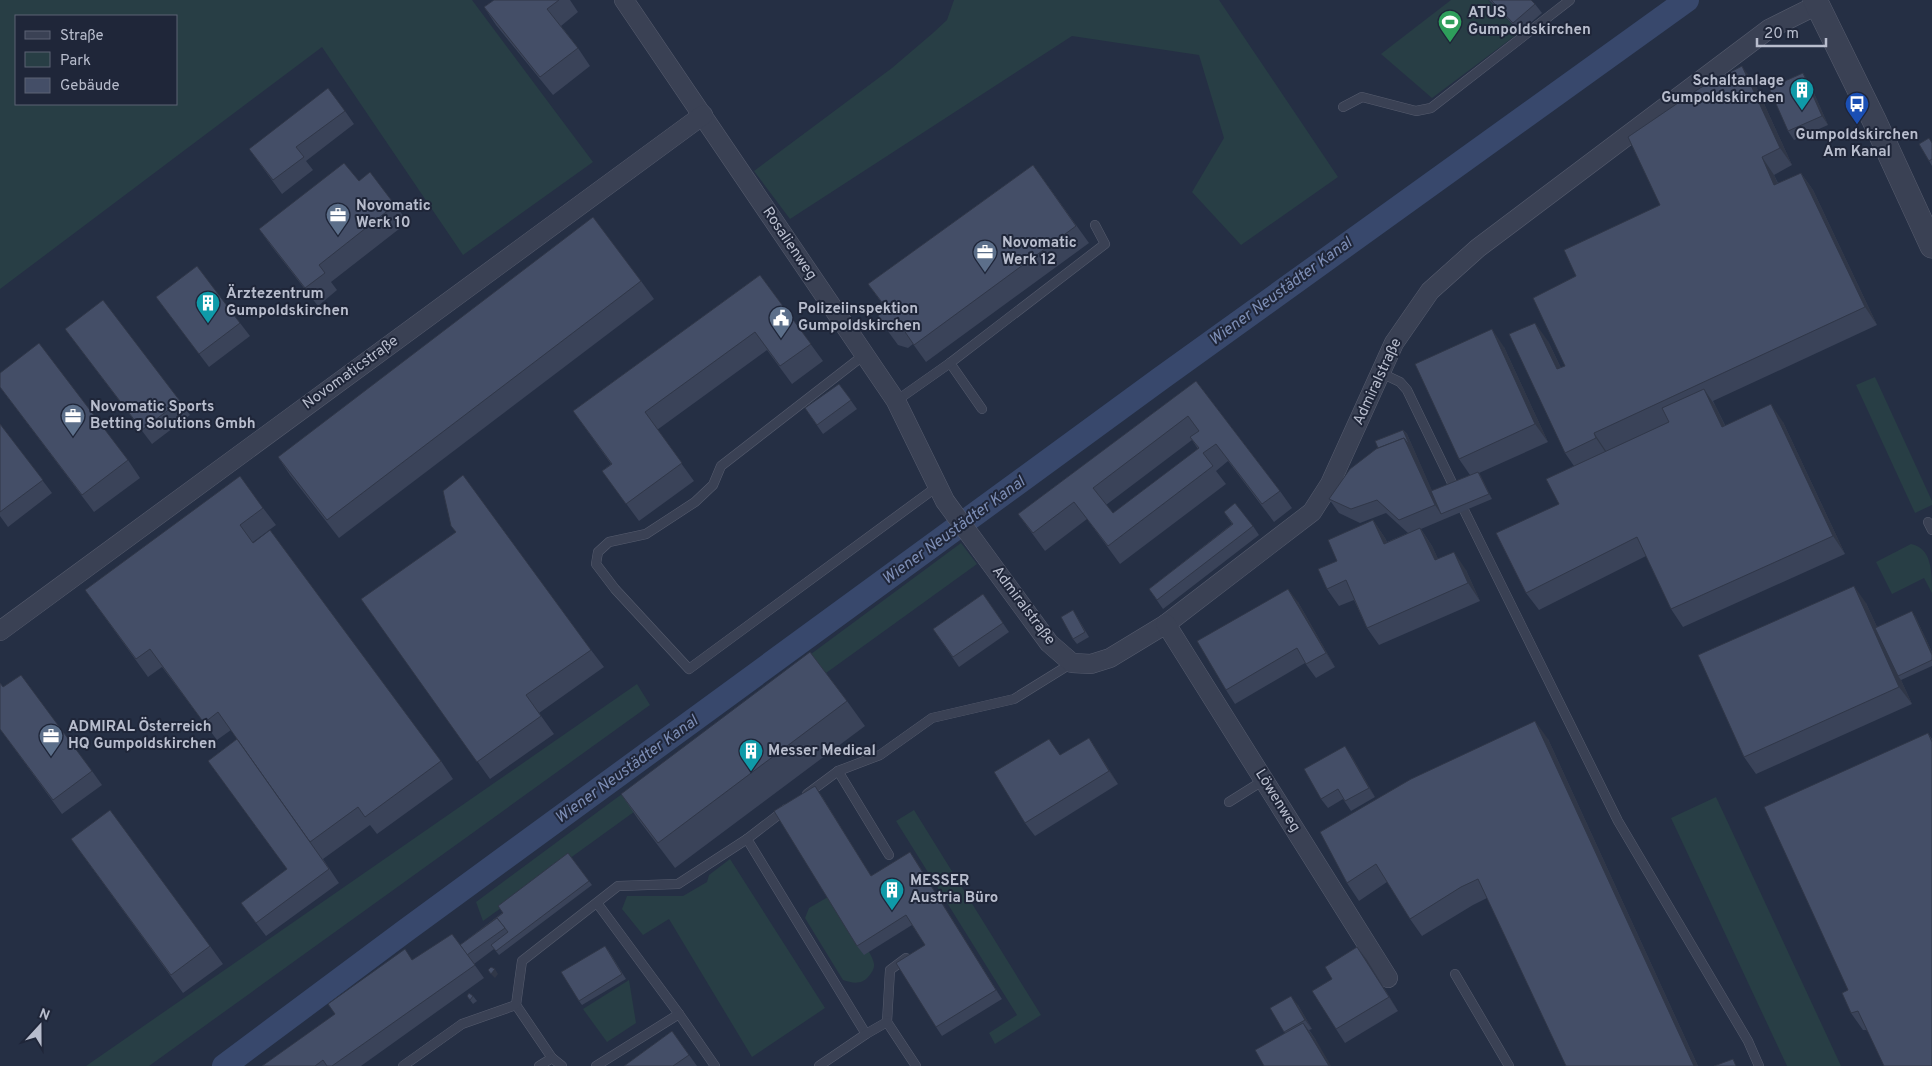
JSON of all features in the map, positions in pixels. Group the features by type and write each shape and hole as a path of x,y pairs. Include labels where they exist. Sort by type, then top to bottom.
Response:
{"street":[{"name":"Rosalienweg","path":"624,0 896,401 951,509 977,544"},
{"path":"1816,3 1874,120 1932,246"},
{"name":"Admiralstraße","path":"977,544 1049,643 1072,662 1091,664 1110,658 1166,624 1312,512 1330,484 1394,343 1430,291 1478,248 1769,29 1816,3"},
{"name":"Novomaticstraße","path":"0,630 702,115"},
{"name":"Löwenweg","path":"1166,624 1388,978"}],"lane":[{"path":"1343,107 1362,97 1416,111 1431,108 1570,0"},
{"path":"896,401 950,364 1105,244 1096,225"},
{"path":"864,355 721,466 713,485 695,502 646,534 609,542 598,552 596,564 614,589 689,669 938,486"},
{"path":"950,364 982,409"},
{"path":"1380,373 1400,382 1408,390 1454,487"},
{"path":"1464,510 1618,821 1748,1041 1759,1066"},
{"path":"562,1066 552,1058 516,1005 522,961 618,886 678,884 747,838 838,771 880,755 932,718 1014,699 1072,662"},
{"path":"838,771 889,854"},
{"path":"1229,802 1264,780"},
{"path":"747,838 866,1034"},
{"path":"597,903 715,1066"},
{"path":"908,957 890,970 887,1022 916,1066"},
{"path":"1455,974 1509,1066"},
{"path":"403,1066 462,1024 516,1005"},
{"path":"596,1066 679,1014"},
{"path":"819,1066 887,1022"},
{"path":"540,1066 552,1058"}],"green space":[{"path":"0,0 472,0 593,162 463,255 322,47 0,289"},
{"path":"954,0 1219,0 1338,177 1241,245 1192,192 1224,138 1199,55 1072,36 790,219 754,171 892,68 933,33 947,20"},
{"name":"ATUS Gumpoldskirchen","path":"1451,0 1488,0 1520,32 1432,98 1381,54"},
{"path":"1875,377 1932,501 1932,505 1915,513 1856,385"},
{"path":"961,543 977,564 483,921 476,902"},
{"path":"1911,544 1918,546 1927,556 1931,569 1932,593 1924,578 1892,594 1876,562"},
{"path":"637,684 650,705 149,1066 86,1066"},
{"path":"1716,797 1841,1066 1787,1066 1671,818"},
{"path":"914,810 1041,1015 995,1044 989,1033 1017,1015 896,821"},
{"path":"730,859 825,1008 752,1057 669,919 643,935 622,909 627,896 683,896 707,882 709,875"},
{"path":"828,897 862,941 872,958 874,966 865,980 853,982 843,980 805,918 809,908"},
{"path":"629,980 636,1023 607,1042 583,1009"}],"building":[{"path":"494,0 559,0 547,9 578,48 540,77 484,7"},
{"path":"1491,0 1531,0 1535,4 1513,23"},
{"path":"1742,66 1780,148 1762,157 1774,185 1801,173 1865,307 1594,433 1596,438 1565,453 1509,334 1535,323 1557,369 1565,366 1533,298 1576,276 1564,250 1660,205 1628,137 1700,88"},
{"name":"Schaltanlage Gumpoldskirchen","path":"1803,73 1822,116 1788,131 1769,88"},
{"path":"328,88 345,111 296,147 304,157 273,180 249,149"},
{"path":"1929,138 1932,143 1932,159 1929,161 1919,144"},
{"name":"Novomatic Werk 10","path":"344,163 359,181 370,172 395,205 319,265 325,273 305,288 259,229"},
{"name":"Novomatic Werk 12","path":"1033,165 1076,226 914,345 901,326 895,330 886,327 879,319 878,311 884,305 868,284"},
{"path":"593,217 641,281 327,520 278,457"},
{"name":"Ärztezentrum Gumpoldskirchen","path":"197,266 240,323 199,354 156,297"},
{"path":"760,275 811,344 780,366 755,332 645,412 682,463 626,504 602,471 612,464 573,411"},
{"path":"103,300 180,401 142,430 65,329"},
{"path":"1492,329 1535,424 1459,459 1415,364"},
{"name":"Novomatic Sports Betting Solutions Gmbh","path":"39,343 128,460 82,495 0,387 0,373"},
{"path":"1196,381 1280,491 1262,504 1216,444 1203,453 1213,466 1108,546 1074,502 1033,533 1018,514","holes":["1188,416 1199,431 1190,437 1199,448 1113,513 1093,488"]},
{"path":"839,384 851,400 817,425 805,408"},
{"path":"1704,389 1722,427 1771,404 1833,536 1671,609 1637,537 1526,593 1496,533 1559,504 1546,479 1669,422 1662,408"},
{"path":"0,424 43,480 0,512"},
{"path":"1403,430 1410,446 1404,438 1378,448 1375,441"},
{"path":"1404,438 1435,505 1399,520 1377,500 1351,509 1329,499 1350,469 1376,449"},
{"path":"1478,472 1489,494 1441,514 1431,491"},
{"path":"463,475 591,650 526,695 541,716 477,762 361,599 456,532 451,526 443,491"},
{"path":"240,476 263,508 240,525 253,543 270,530 441,761 365,817 358,807 310,842 218,712 204,723 150,649 136,659 85,590"},
{"path":"1235,503 1253,526 1157,600 1149,589 1233,524 1224,512"},
{"path":"1373,520 1384,544 1420,528 1435,560 1454,552 1468,583 1367,628 1346,580 1327,589 1318,569 1337,561 1328,540"},
{"path":"1854,586 1899,687 1744,757 1698,655"},
{"path":"1288,589 1326,653 1306,664 1297,648 1226,690 1197,641"},
{"path":"983,594 1003,623 953,657 933,629"},
{"path":"1073,610 1085,632 1073,639 1061,617"},
{"path":"1912,611 1932,655 1932,660 1898,676 1875,628"},
{"path":"810,652 847,701 658,843 621,794"},
{"name":"ADMIRAL Österreich HQ Gumpoldskirchen","path":"21,675 92,771 53,800 0,729 0,683 3,687"},
{"path":"1535,721 1694,1066 1566,1066 1478,879 1461,887 1410,919 1376,864 1347,883 1320,832 1411,779"},
{"path":"1928,733 1932,742 1932,1066 1884,1066 1858,1011 1851,1013 1842,993 1848,990 1764,807"},
{"path":"1089,738 1109,771 1025,823 994,772 1049,739 1060,755"},
{"path":"237,739 329,869 256,923 241,903 287,869 208,761"},
{"path":"1345,746 1369,788 1345,801 1338,789 1321,799 1304,769"},
{"name":"MESSER Austria Büro","path":"815,786 871,876 910,852 996,990 936,1027 896,963 925,945 906,915 857,946 774,811"},
{"path":"110,810 210,946 171,975 71,839"},
{"path":"568,853 589,881 496,951 491,945 508,932 497,918 480,930 503,913 498,906"},
{"path":"497,918 505,928 467,955 460,945"},
{"path":"452,934 475,965 332,1066 327,1066 323,1060 315,1066 262,1066 335,1014 328,1004 405,949 412,960"},
{"path":"605,946 622,974 579,1001 561,972"},
{"path":"1357,947 1389,997 1336,1029 1312,991 1332,979 1325,967"},
{"path":"491,967 495,969 491,974 488,970"},
{"path":"469,993 473,996 470,1000 467,996"},
{"path":"1291,996 1305,1020 1284,1032 1270,1008"},
{"path":"1303,1023 1329,1066 1264,1066 1255,1050"},
{"path":"672,1031 689,1055 673,1066 624,1066"},
{"path":"1733,1059 1736,1066 1714,1066"}],"waterway":[{"name":"Wiener Neustädter Kanal","path":"224,1066 405,931 1160,379 1687,0"}],"place":[{"name":"ATUS Gumpoldskirchen","path":"1450,43"},
{"name":"Schaltanlage Gumpoldskirchen","path":"1802,111"},
{"name":"Gumpoldskirchen Am Kanal","path":"1857,125"},
{"name":"Novomatic Werk 10","path":"338,236"},
{"name":"Novomatic Werk 12","path":"985,273"},
{"name":"Ärztezentrum Gumpoldskirchen","path":"208,324"},
{"name":"Polizeiinspektion Gumpoldskirchen","path":"781,339"},
{"name":"Novomatic Sports Betting Solutions Gmbh","path":"73,437"},
{"name":"ADMIRAL Österreich HQ Gumpoldskirchen","path":"51,757"},
{"name":"Messer Medical","path":"751,772"},
{"name":"MESSER Austria Büro","path":"892,911"}]}
